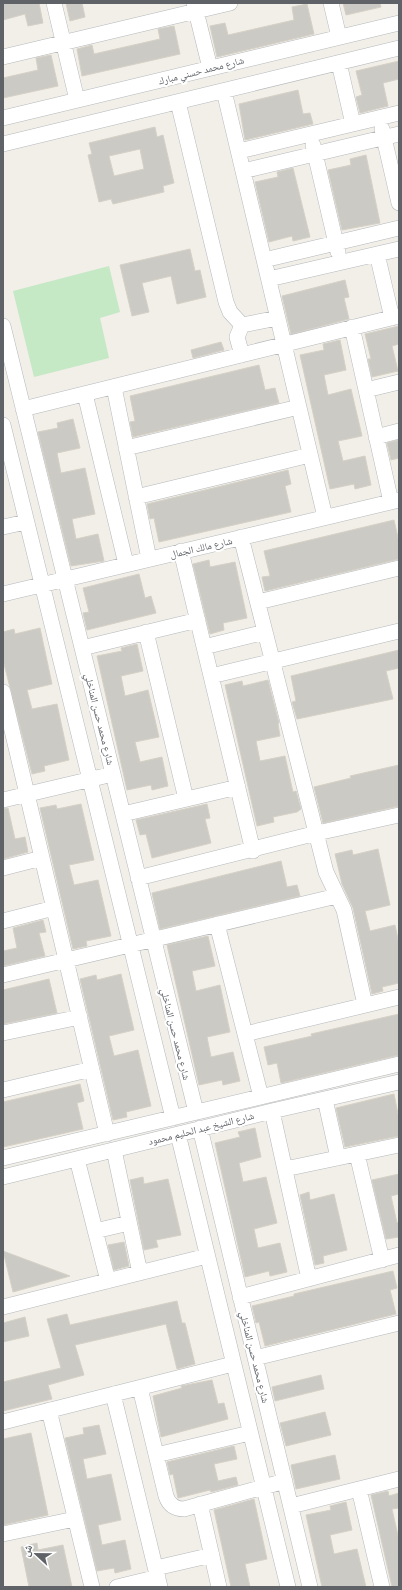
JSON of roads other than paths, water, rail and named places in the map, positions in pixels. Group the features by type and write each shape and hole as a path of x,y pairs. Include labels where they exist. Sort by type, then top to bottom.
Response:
{"street":[{"path":"54,3 77,100"},
{"path":"3,57 195,7 230,3"},
{"path":"331,3 339,37"},
{"path":"195,7 210,68"},
{"name":"شارع محمد حسني مبارك","path":"3,118 399,23"},
{"path":"304,46 310,70"},
{"path":"3,144 399,48"},
{"path":"339,63 353,124"},
{"path":"224,90 325,517"},
{"path":"178,102 226,302 230,312 242,325"},
{"path":"239,151 399,113"},
{"path":"380,118 399,203"},
{"path":"311,134 340,263"},
{"path":"243,171 399,134"},
{"path":"264,260 399,228"},
{"path":"269,279 399,249"},
{"path":"23,409 395,317 377,254"},
{"path":"242,325 278,318"},
{"path":"242,325 237,336 242,355"},
{"name":"شارع محمد حسن المناخلي","path":"3,326 196,1112"},
{"path":"352,327 376,436 395,501"},
{"path":"366,390 399,382"},
{"path":"114,387 149,559"},
{"path":"85,394 126,564"},
{"path":"126,448 299,407"},
{"path":"3,425 5,443 42,585 173,1118"},
{"path":"376,436 399,431"},
{"path":"136,497 310,455"},
{"name":"شارع مالك الجمال","path":"3,594 395,501"},
{"path":"3,528 26,522"},
{"path":"241,537 328,878 344,910 365,1005"},
{"path":"181,551 253,850"},
{"path":"258,602 399,568"},
{"path":"82,648 198,620"},
{"path":"211,676 399,631"},
{"path":"146,632 186,799"},
{"path":"204,647 265,632"},
{"path":"3,692 7,729 26,794 42,858 107,1134"},
{"path":"3,800 113,774"},
{"path":"123,814 238,787"},
{"path":"138,878 317,834 398,820"},
{"path":"3,868 42,858"},
{"path":"3,975 338,896"},
{"path":"3,921 54,908"},
{"path":"217,924 261,1097"},
{"path":"245,1034 399,997"},
{"path":"3,1033 80,1017"},
{"name":"شارع الشيخ عبد الحليم محمود","path":"3,1158 399,1064"},
{"path":"3,1090 92,1069"},
{"name":"شارع الشيخ عبد الحليم محمود","path":"3,1177 200,1128 399,1082"},
{"path":"325,1099 338,1158"},
{"path":"272,1111 309,1279"},
{"name":"شارع محمد حسن المناخلي","path":"200,1128 310,1587"},
{"path":"178,1134 288,1587"},
{"path":"285,1169 399,1145"},
{"path":"114,1150 140,1273"},
{"path":"357,1154 382,1260"},
{"path":"78,1159 108,1281"},
{"path":"95,1231 129,1222"},
{"path":"240,1297 399,1255"},
{"path":"3,1307 207,1256"},
{"path":"255,1358 399,1323"},
{"path":"3,1422 233,1364"},
{"path":"140,1388 166,1496 171,1505 179,1509 285,1481"},
{"path":"112,1394 158,1578"},
{"path":"49,1410 92,1587"},
{"path":"156,1455 250,1433"},
{"path":"291,1506 399,1479"},
{"path":"359,1489 382,1587"},
{"path":"200,1504 220,1587"},
{"path":"3,1534 75,1519"},
{"path":"117,1587 158,1578 212,1555"}]}
